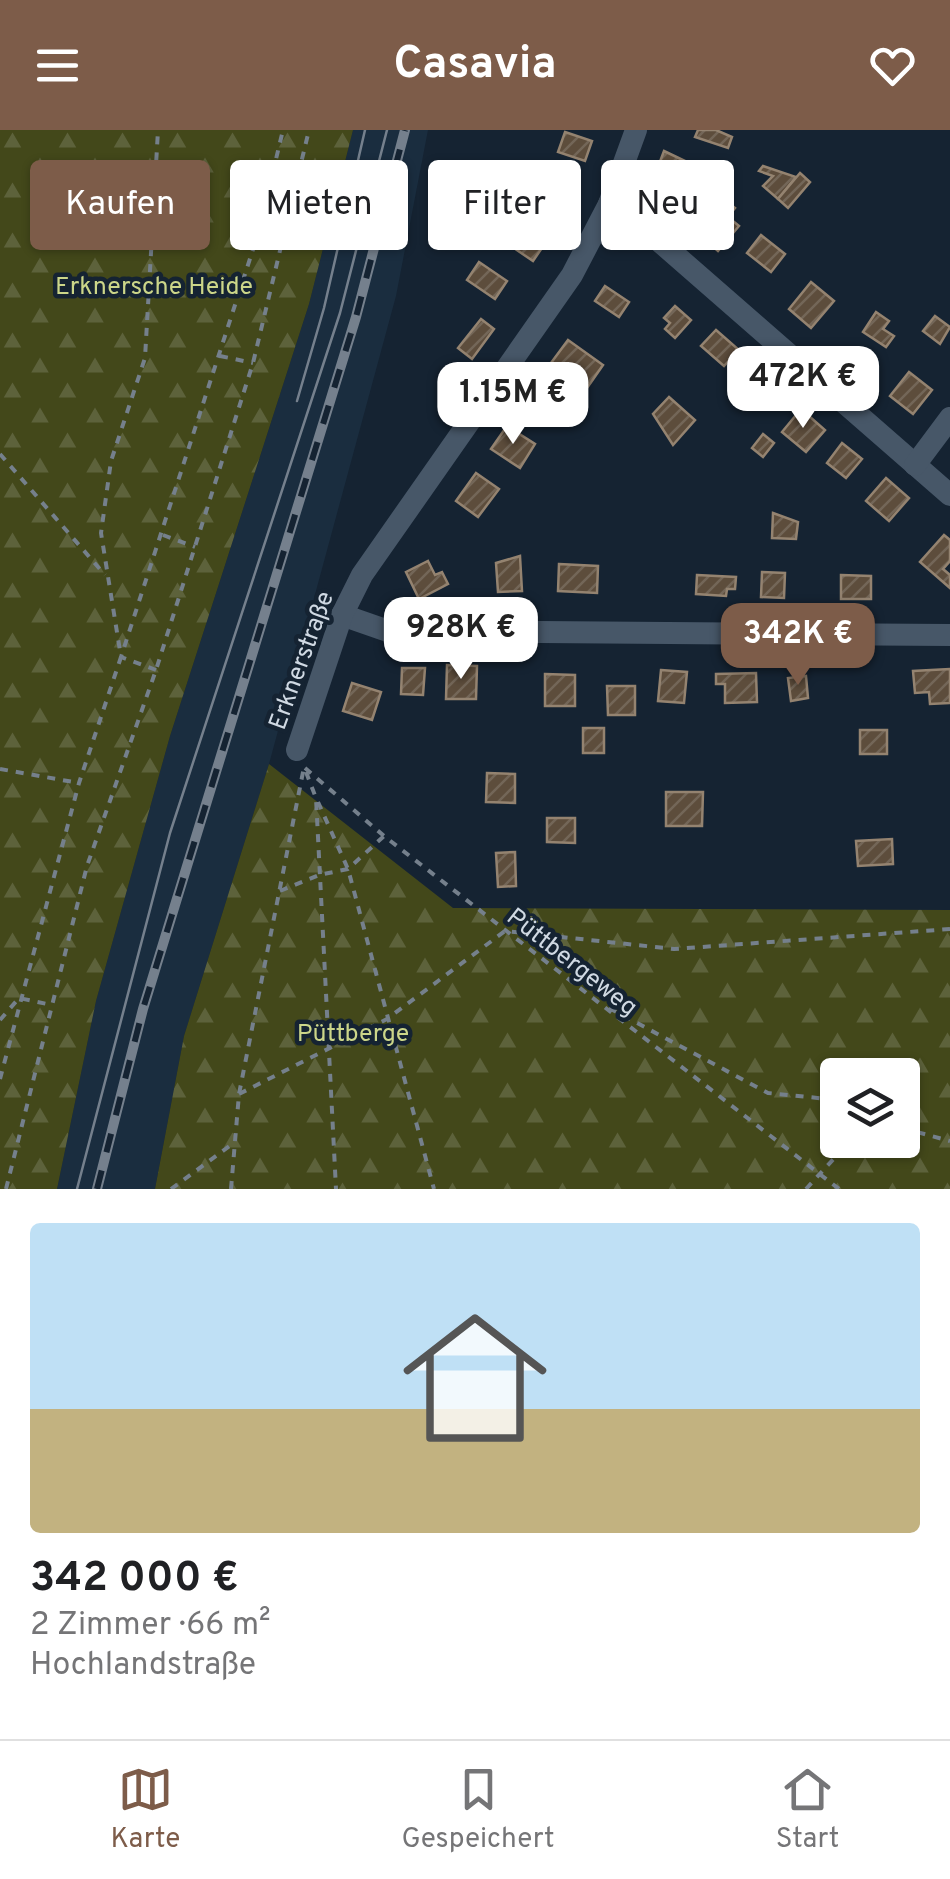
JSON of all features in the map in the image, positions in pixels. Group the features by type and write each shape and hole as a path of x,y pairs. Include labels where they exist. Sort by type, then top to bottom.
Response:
{"street":[{"name":"Erknerstraße","path":"625,160 636,130"},
{"name":"Erknerstraße","path":"300,759 342,615 362,575 572,276 601,220"},
{"path":"669,250 950,495"},
{"path":"914,465 950,418"},
{"path":"342,615 388,631 950,636"}],"path":[{"path":"121,657 101,533 111,461 145,358 158,130"},
{"path":"276,160 283,130"},
{"path":"302,160 309,130"},
{"path":"0,1079 80,783 253,250"},
{"path":"6,1189 87,866 156,670 254,363 282,250"},
{"path":"220,356 254,363"},
{"path":"0,454 106,576"},
{"path":"163,535 195,548"},
{"path":"121,657 156,670"},
{"path":"300,759 348,869 434,1189"},
{"path":"231,1189 239,1094 279,892 300,759"},
{"name":"Püttbergeweg","path":"300,759 384,836 838,1189"},
{"path":"0,769 80,783"},
{"path":"316,798 336,1189"},
{"path":"279,892 319,875 348,869 384,836"},
{"path":"239,1094 387,1018 506,931 674,950 950,929"},
{"path":"19,998 52,1006"},
{"path":"0,1020 19,998"},
{"path":"598,1003 768,1093 820,1098"},
{"path":"920,1133 950,1141"},
{"path":"171,1189 235,1142"},
{"path":"806,1189 834,1158"}],"shaded area":[{"path":"353,130 428,130 408,234 408,160 345,160"},
{"path":"323,250 405,250 396,296 269,764 184,1036 155,1189 57,1189 96,1001 170,736 309,304"}],"green space":[{"name":"Erknersche Heide","path":"0,130 353,130 345,160 230,160 230,250 323,250 309,304 170,736 96,1001 57,1189 0,1189"},
{"name":"Püttberge","path":"269,764 453,908 950,910 950,1189 155,1189 184,1036"}],"building":[{"path":"698,130 716,130 732,137 728,148 695,137"},
{"path":"565,132 592,141 585,161 558,152"},
{"path":"664,151 683,160 661,160"},
{"path":"763,166 796,177 778,199 763,186 773,176 759,171"},
{"path":"800,173 810,182 788,208 778,199"},
{"path":"761,235 785,254 771,272 747,253"},
{"path":"517,250 540,250 533,261"},
{"path":"479,262 507,281 495,299 467,280"},
{"path":"811,282 834,301 811,328 789,309"},
{"path":"605,286 629,302 619,317 595,301"},
{"path":"675,306 691,320 675,338 665,329 670,323 664,318"},
{"path":"876,312 889,321 883,329 894,336 886,347 863,332"},
{"path":"935,316 950,327 940,344 923,331"},
{"path":"481,319 494,329 472,359 458,348"},
{"path":"716,330 739,350 724,366 701,346"},
{"path":"568,340 603,365 587,388 551,363"},
{"path":"749,369 772,389 755,409 732,388"},
{"path":"909,372 932,390 913,414 890,396"},
{"path":"541,382 565,399 550,419 526,402"},
{"path":"669,397 695,420 673,445 653,414"},
{"path":"801,409 825,430 806,452 782,432"},
{"path":"507,426 535,444 520,468 491,449"},
{"path":"763,434 774,443 763,457 752,448"},
{"path":"842,443 862,459 846,478 827,463"},
{"path":"476,473 499,489 478,517 456,501"},
{"path":"886,478 909,498 889,521 866,501"},
{"path":"773,513 798,522 796,539 772,538"},
{"path":"944,535 950,540 950,561 943,569 950,575 950,588 920,562"},
{"path":"520,556 522,591 498,592 496,563"},
{"path":"428,561 435,575 442,572 448,584 419,599 406,572"},
{"path":"559,564 598,566 597,593 558,591"},
{"path":"762,572 785,573 784,598 761,597"},
{"path":"697,575 736,577 735,589 727,589 726,596 696,594"},
{"path":"841,575 871,576 871,599 841,599"},
{"path":"447,665 477,666 476,699 446,699"},
{"path":"402,668 425,668 423,695 401,694"},
{"path":"950,669 950,703 930,704 929,692 915,693 913,671"},
{"path":"661,670 687,672 684,703 658,701"},
{"path":"756,673 757,702 725,703 725,684 716,684 716,674"},
{"path":"545,674 575,675 575,706 545,706"},
{"path":"806,676 808,698 791,701 788,678"},
{"path":"352,683 381,692 372,720 343,711"},
{"path":"607,686 635,686 635,715 608,715"},
{"path":"583,728 604,728 604,753 583,753"},
{"path":"860,730 887,730 887,754 860,754"},
{"path":"487,773 515,774 515,803 486,802"},
{"path":"666,792 703,792 702,826 666,826"},
{"path":"547,818 575,818 575,843 547,842"},
{"path":"892,839 893,864 858,866 856,841"},
{"path":"515,852 516,886 498,887 496,853"}],"tram line":[{"path":"297,401 324,308 365,130"},
{"path":"77,1189 170,833 340,313 387,130"}],"railway":[{"path":"97,1189 143,1009 356,317 405,130"}]}
